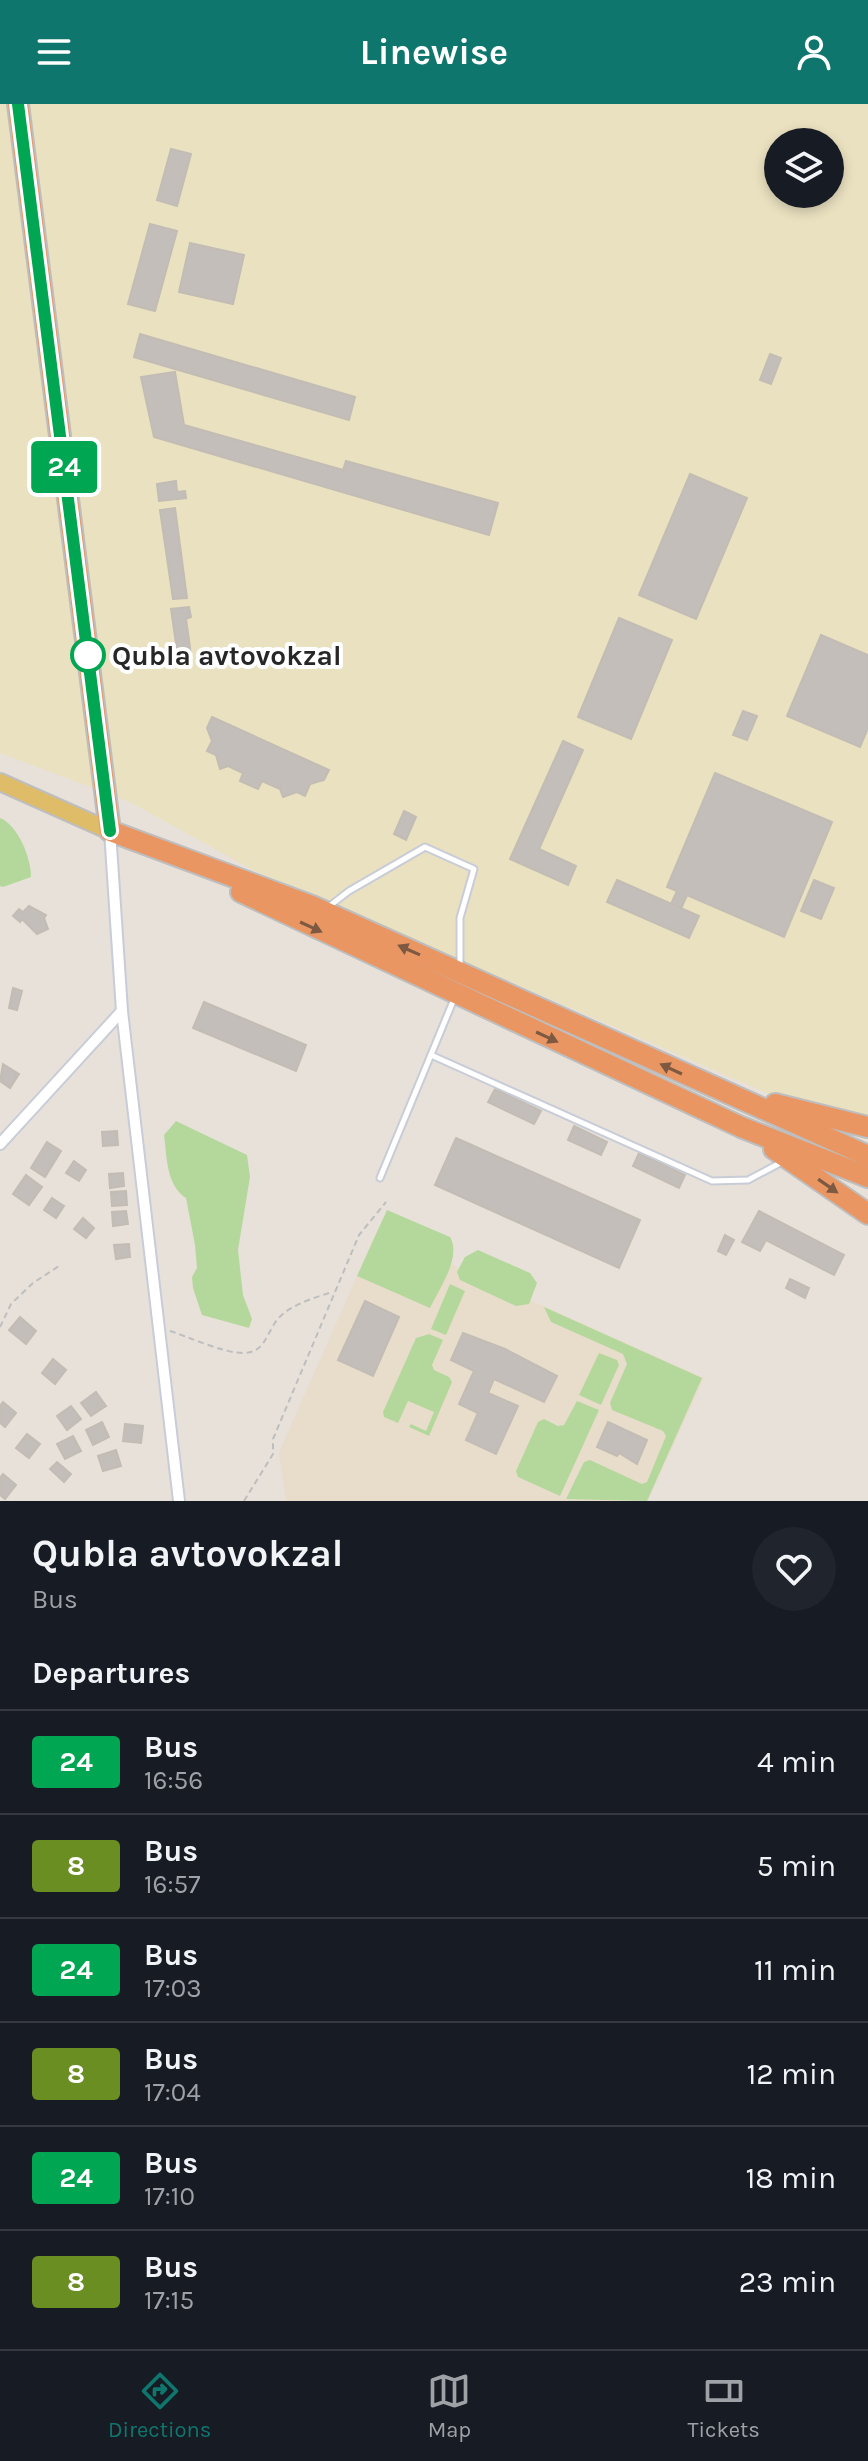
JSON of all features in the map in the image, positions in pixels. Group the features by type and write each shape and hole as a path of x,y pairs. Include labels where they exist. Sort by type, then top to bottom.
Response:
{"highway":[{"path":"18,104 110,831 323,912 712,1088 841,1156 868,1177"},
{"path":"166,854 300,923 741,1127 841,1156 868,1156"},
{"path":"712,1088 868,1127"},
{"path":"741,1127 868,1214"}],"main road":[{"path":"0,782 110,831"}],"street":[{"path":"110,831 122,1011 179,1501"},
{"path":"0,1144 122,1011"}],"lane":[{"path":"323,912 349,891 425,847 474,869 460,918 460,973"},
{"path":"380,1178 455,995"},
{"path":"431,1055 712,1181 748,1180 788,1158"}],"path":[{"path":"244,1501 273,1454 273,1439 359,1235 386,1202"},
{"path":"0,1327 11,1304 33,1283 59,1266"},
{"path":"158,1327 241,1353 254,1350 268,1341 277,1320 303,1302 333,1292"}],"shaded area":[{"path":"377,1231 704,1378 648,1501 286,1501 279,1452"}],"green space":[{"path":"0,818 12,828 22,843 31,877 3,887 0,886"},
{"path":"176,1121 247,1155 250,1177 238,1250 243,1295 252,1319 249,1328 202,1315 193,1288 192,1277 197,1268 186,1198 175,1186 167,1161 164,1135"},
{"path":"387,1210 450,1237 453,1245 451,1263 430,1308 357,1276"},
{"path":"478,1250 530,1273 537,1283 529,1304 516,1306 460,1280 457,1272 465,1257"},
{"path":"450,1284 465,1291 446,1335 431,1329"},
{"path":"544,1307 702,1378 647,1501 566,1499 584,1462 590,1460 642,1484 647,1482 666,1436 663,1431 612,1410 610,1403 627,1364 623,1354 551,1322"},
{"path":"429,1334 443,1340 432,1365 434,1370 449,1377 452,1382 429,1436 409,1427 411,1424 426,1431 434,1412 408,1401 398,1423 384,1417 383,1412 416,1338"},
{"path":"599,1353 617,1360 619,1365 601,1405 579,1395"},
{"path":"577,1401 599,1410 560,1496 518,1477 516,1471 538,1422 544,1419 558,1426 564,1425"}],"sand":[{"path":"0,104 868,104 868,1137 253,870 130,802 0,753"}],"building":[{"path":"171,149 191,154 177,206 157,200"},
{"path":"150,224 177,231 155,311 128,304"},
{"path":"190,243 244,255 233,304 179,292"},
{"path":"140,334 355,397 349,420 134,357"},
{"path":"770,354 781,358 771,384 760,380"},
{"path":"175,372 184,425 343,470 346,461 498,503 489,535 154,437 141,377"},
{"path":"690,474 747,498 696,619 639,595"},
{"path":"176,481 177,492 185,491 186,498 159,501 157,484"},
{"path":"175,508 187,598 173,599 160,510"},
{"path":"189,607 191,617 186,619 191,655 178,657 171,609"},
{"path":"619,618 672,640 631,739 578,717"},
{"path":"821,635 868,655 868,728 860,747 787,716"},
{"path":"743,711 757,716 747,740 733,735"},
{"path":"212,717 329,770 324,780 310,784 305,796 297,792 283,797 280,789 262,781 258,789 240,781 243,773 228,766 220,769 216,755 207,751 212,741 207,728"},
{"path":"563,741 583,750 539,849 576,866 568,885 510,859"},
{"path":"715,773 832,822 784,937 687,895 681,909 671,904 677,891 667,887"},
{"path":"404,811 416,817 406,840 394,834"},
{"path":"617,880 699,916 689,938 607,902"},
{"path":"814,880 834,888 821,919 801,911"},
{"path":"29,906 46,915 44,918 48,929 37,934 22,919 20,922 13,916 19,909 23,912"},
{"path":"13,988 22,991 17,1010 9,1008"},
{"path":"204,1002 306,1045 296,1071 193,1028"},
{"path":"3,1064 19,1074 10,1088 0,1081"},
{"path":"495,1089 541,1111 534,1124 488,1102"},
{"path":"574,1126 607,1142 601,1155 568,1140"},
{"path":"117,1131 118,1145 103,1146 102,1132"},
{"path":"456,1138 640,1220 619,1268 435,1185"},
{"path":"47,1142 61,1151 45,1177 31,1168"},
{"path":"639,1153 685,1175 679,1188 633,1166"},
{"path":"74,1161 86,1170 79,1181 66,1173"},
{"path":"123,1173 124,1186 110,1188 109,1174"},
{"path":"26,1175 42,1187 29,1205 13,1194"},
{"path":"126,1191 127,1205 112,1206 111,1192"},
{"path":"52,1198 64,1206 56,1218 44,1210"},
{"path":"126,1211 128,1224 113,1226 112,1212"},
{"path":"759,1211 844,1255 834,1275 766,1240 760,1251 742,1242"},
{"path":"83,1218 94,1228 86,1238 74,1229"},
{"path":"725,1235 734,1240 726,1255 718,1251"},
{"path":"129,1244 130,1257 116,1259 114,1245"},
{"path":"790,1279 809,1288 805,1298 786,1288"},
{"path":"365,1301 399,1317 373,1376 338,1360"},
{"path":"20,1317 36,1331 26,1344 9,1330"},
{"path":"463,1333 505,1349 557,1376 544,1402 494,1379 488,1393 518,1406 496,1454 466,1440 478,1413 459,1404 474,1371 451,1360"},
{"path":"53,1359 66,1370 55,1384 42,1373"},
{"path":"96,1392 106,1406 91,1416 81,1403"},
{"path":"3,1402 16,1413 5,1427 0,1423 0,1406"},
{"path":"71,1406 81,1419 67,1430 57,1416"},
{"path":"102,1422 109,1437 93,1445 86,1430"},
{"path":"608,1422 647,1440 637,1464 619,1453 617,1456 597,1447"},
{"path":"125,1424 143,1426 141,1443 123,1441"},
{"path":"27,1434 40,1444 29,1458 16,1448"},
{"path":"73,1436 81,1451 65,1459 57,1444"},
{"path":"116,1450 121,1466 103,1471 98,1456"},
{"path":"57,1462 71,1474 64,1482 50,1469"},
{"path":"3,1474 16,1485 5,1499 0,1495 0,1478"}],"bus line":[{"name":"24","path":"18,104 110,831"}],"place":[{"name":"Qubla avtovokzal","path":"88,655"}]}
